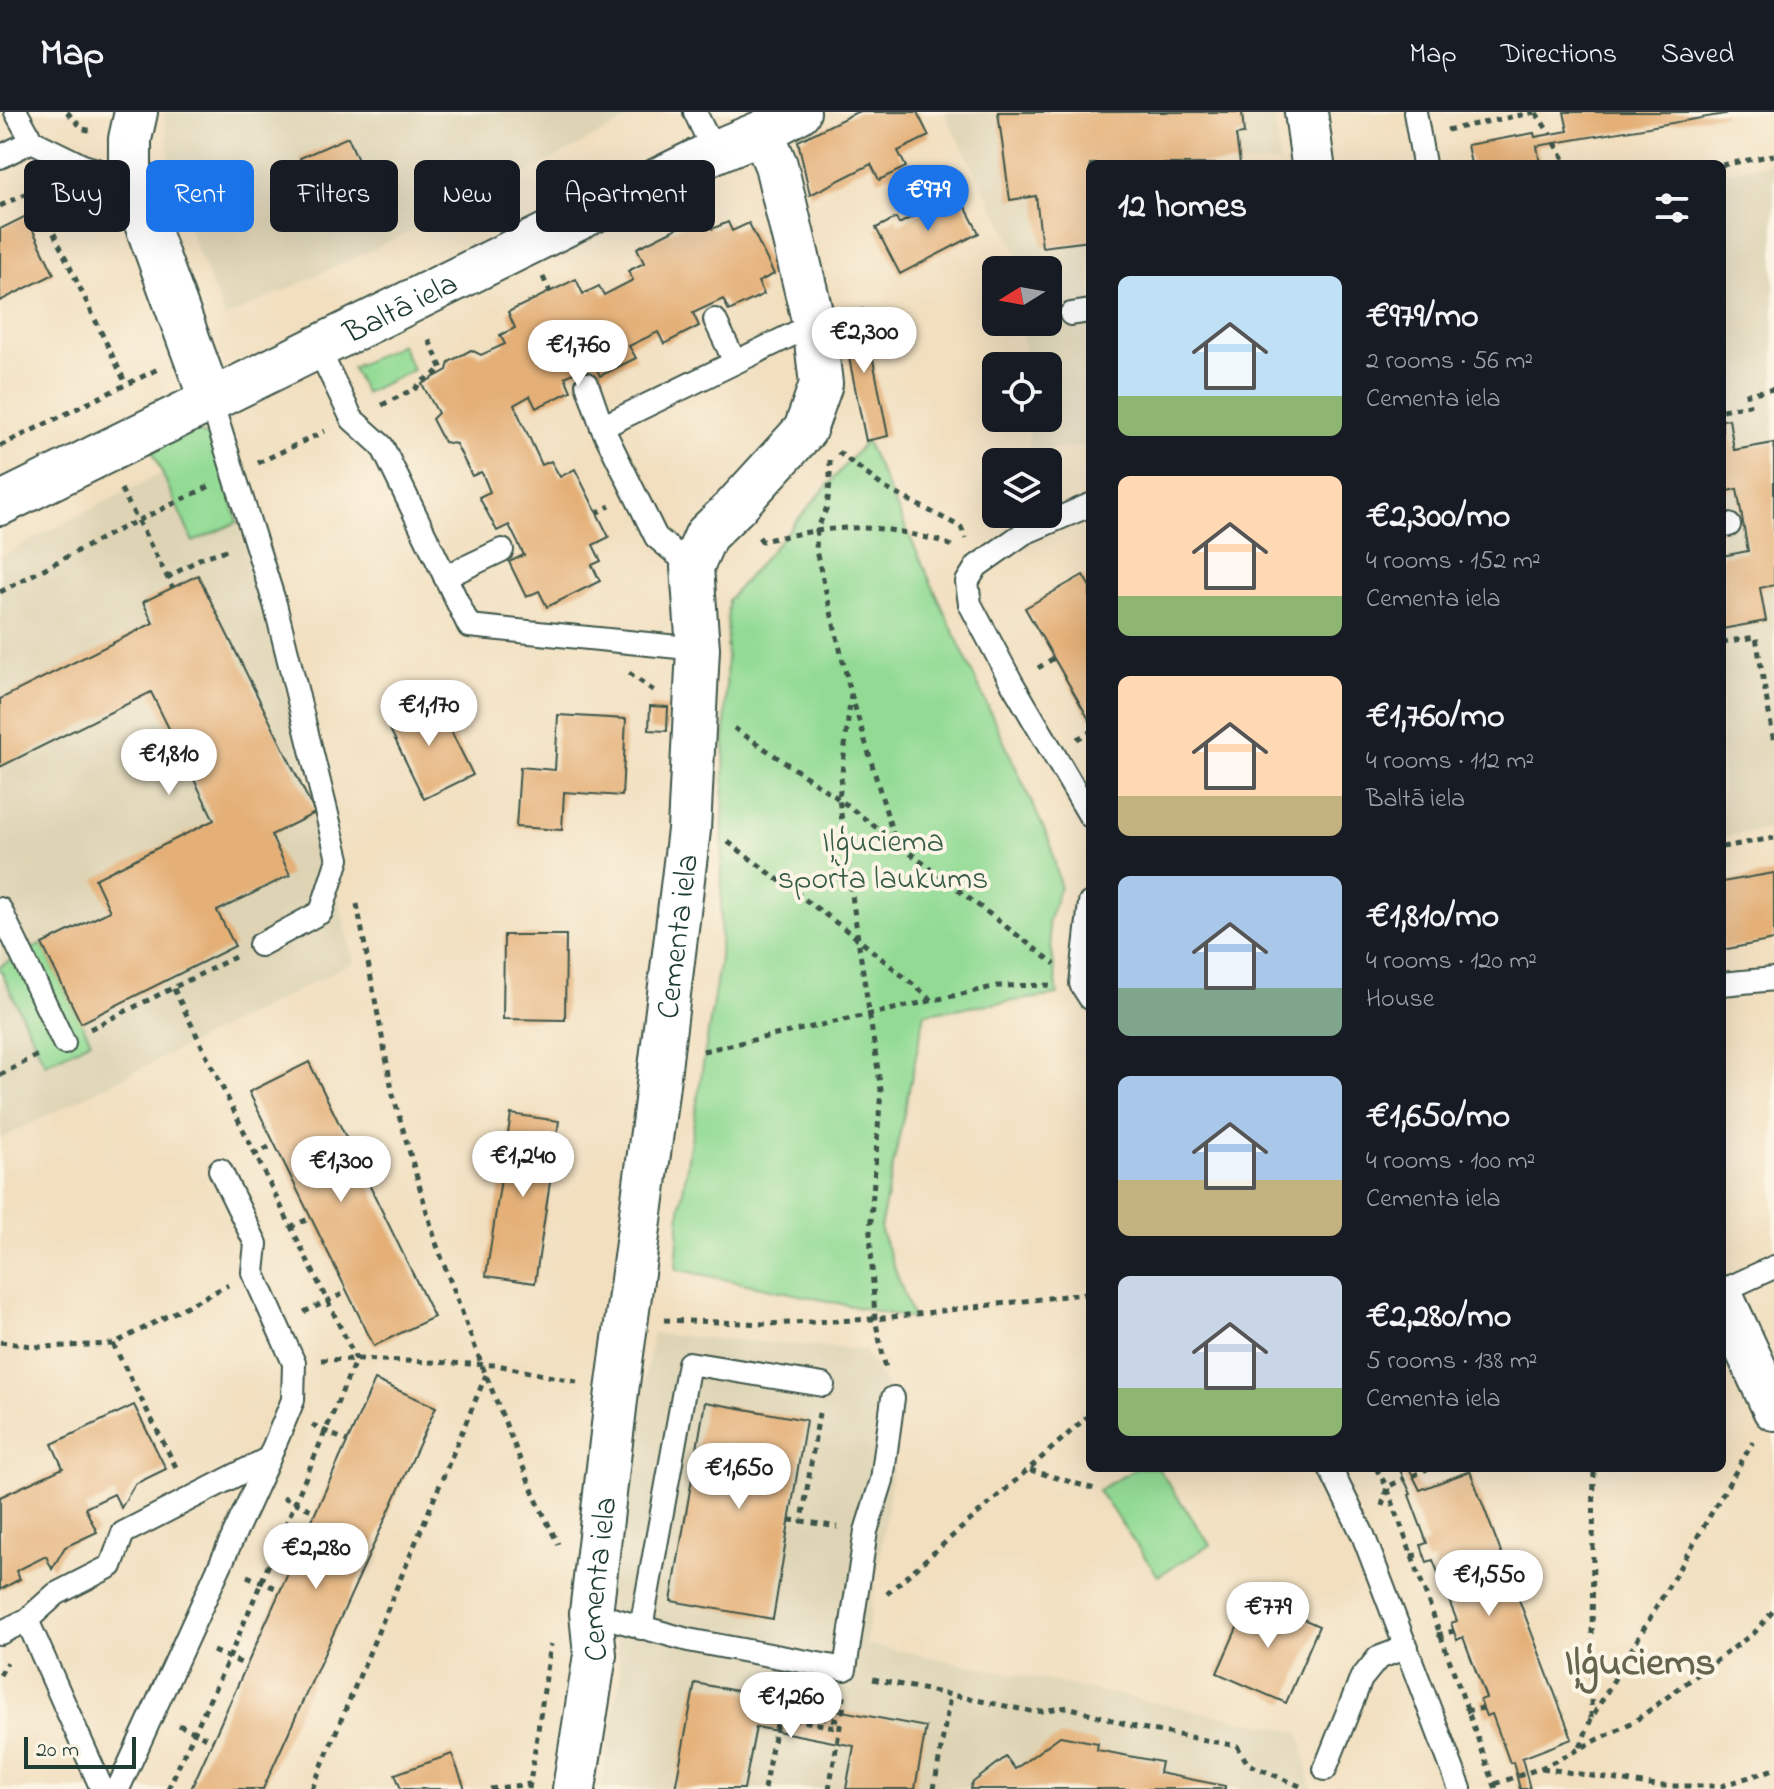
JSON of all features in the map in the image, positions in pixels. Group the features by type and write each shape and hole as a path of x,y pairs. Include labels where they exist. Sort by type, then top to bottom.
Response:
{"street":[{"path":"130,160 130,139 136,112"},
{"name":"Baltā iela","path":"0,504 799,112"},
{"path":"1306,112 1312,160"},
{"path":"692,567 706,535 805,430 821,384 814,324 776,165 762,132"},
{"path":"130,180 211,401"},
{"name":"Cementa iela","path":"574,1789 595,1655 591,1613 689,830 698,649 692,567"},
{"path":"1726,1309 1765,1424"}],"lane":[{"path":"16,112 32,141 71,160"},
{"path":"695,112 714,152"},
{"path":"1415,112 1423,160"},
{"path":"0,157 32,141"},
{"path":"715,320 735,362"},
{"path":"602,427 814,324"},
{"path":"318,348 352,419 382,446 469,626 698,649"},
{"path":"587,384 602,427 656,537 692,567"},
{"path":"211,401 278,619 338,859 321,912 260,945"},
{"path":"1086,507 1024,533 977,566 967,582 970,604 1086,809"},
{"path":"445,577 502,550"},
{"path":"0,909 64,1043"},
{"path":"1726,984 1774,979"},
{"path":"118,1789 293,1400 294,1363 253,1272 256,1244 220,1170"},
{"path":"1726,1289 1774,1267"},
{"path":"641,1628 689,1363 823,1385"},
{"path":"591,1613 688,1640 845,1669 866,1531 882,1480 893,1398"},
{"path":"0,1633 27,1620 56,1594 111,1566 123,1533 269,1458"},
{"path":"1332,1472 1363,1535 1460,1789"},
{"path":"27,1620 102,1789"},
{"path":"1325,1769 1361,1679 1378,1658 1407,1647"}],"path":[{"path":"1419,136 1536,113 1550,134"},
{"path":"1555,143 1565,160"},
{"path":"1726,164 1774,155"},
{"path":"0,206 24,194"},
{"path":"53,232 126,384"},
{"path":"373,410 416,388 442,369 427,339"},
{"path":"0,446 192,353"},
{"path":"1726,409 1749,405 1747,394 1774,389"},
{"path":"0,592 137,521 352,419"},
{"path":"829,446 885,488 961,527 977,566"},
{"path":"120,488 173,588"},
{"path":"895,842 851,694 816,551 817,530 852,527 898,530 948,543 977,566"},
{"path":"167,578 201,558 256,542"},
{"path":"577,637 696,719 734,728 839,799 1085,991"},
{"path":"1726,641 1756,637 1774,743"},
{"path":"1035,669 1054,658"},
{"path":"851,694 839,799 881,1090 870,1232 875,1319 893,1398"},
{"path":"1076,740 1086,734"},
{"path":"689,830 726,841 858,939 933,1001"},
{"path":"1726,846 1774,838"},
{"path":"338,859 355,889 393,1095 436,1243 536,1499 565,1559 596,1571"},
{"path":"0,1075 260,945"},
{"path":"662,1046 696,1052 998,986 1085,991"},
{"path":"173,987 229,1101"},
{"path":"255,1154 275,1144"},
{"path":"291,1227 311,1218"},
{"path":"0,1342 40,1347 113,1344 253,1272"},
{"path":"306,1312 347,1292"},
{"path":"627,1319 769,1324 875,1319 1086,1293"},
{"path":"113,1344 192,1498"},
{"path":"294,1363 356,1359 481,1363 617,1391"},
{"path":"312,1789 487,1374"},
{"path":"802,1521 823,1385"},
{"path":"886,1595 1086,1418"},
{"path":"1580,1747 1591,1719 1765,1424"},
{"path":"309,1425 347,1441"},
{"path":"1029,1470 1098,1490"},
{"path":"1378,1472 1387,1487 1496,1786 1541,1768 1635,1721 1755,1632 1774,1610"},
{"path":"1413,1476 1421,1472"},
{"path":"1591,1719 1594,1472"},
{"path":"1387,1487 1404,1479"},
{"path":"296,1503 316,1512"},
{"path":"789,1520 866,1531"},
{"path":"260,1582 280,1590"},
{"path":"490,1789 530,1787 552,1637"},
{"path":"208,1648 246,1665"},
{"path":"845,1669 880,1682 950,1696 1035,1712 1068,1707 1136,1727 1237,1746 1248,1764 1296,1785"},
{"path":"934,1789 950,1696"},
{"path":"829,1789 841,1721 797,1712 798,1702 843,1711"},
{"path":"764,1789 783,1707"},
{"path":"781,1717 840,1728"},
{"path":"174,1722 213,1741"},
{"path":"1541,1768 1658,1788 1722,1786 1774,1769"}],"shaded area":[{"path":"165,112 641,112 551,160 536,160 536,168 520,177 520,160 414,160 414,230 225,318 190,232 254,232 254,160 170,160"},
{"path":"944,112 1274,112 1280,160 1086,160 1086,445 1030,448 1029,432 1062,432 1062,352 1024,352 1023,336 1062,336 1062,256 1019,256"},
{"path":"1774,163 1774,828 1726,836 1726,171"},
{"path":"214,446 265,608 354,962 0,1139 0,556"},
{"path":"653,1334 864,1350 902,1410 866,1644 1300,1732 1312,1789 601,1789 621,1675 606,1581"}],"green space":[{"path":"401,344 413,370 365,393 352,368"},
{"path":"197,431 209,437 214,446 238,522 193,542 151,448 187,432"},
{"name":"Iļģuciema sporta laukums","path":"866,441 1050,842 1060,886 1048,923 1058,995 925,1013 880,1228 913,1319 676,1269 680,1209 720,958 728,600"},
{"path":"42,944 91,1041 45,1064 0,969 0,966"},
{"path":"1130,1472 1161,1472 1210,1545 1158,1576 1098,1490"}],"building":[{"path":"857,112 917,112 929,136 898,151 906,167 879,180 871,164 810,195 798,141"},
{"path":"998,112 1242,112 1244,134 1236,135 1239,160 1086,160 1086,242 1042,247 1036,196 1010,200"},
{"path":"1564,112 1725,112 1537,146 1539,160 1470,160 1467,145 1534,133 1535,137 1568,131"},
{"path":"348,137 358,160 301,160"},
{"path":"958,193 979,233 900,274 876,228 896,218 899,224"},
{"path":"24,217 24,232 34,232 54,274 0,301 0,229"},
{"path":"728,222 732,231 749,223 774,274 758,282 764,294 729,311 723,299 693,313 699,326 664,344 658,332 629,346 636,358 600,376 594,363 565,377 571,391 536,408 530,396 514,405 542,465 551,461 560,477 575,469 609,537 593,545 601,561 592,565 600,581 547,607 539,591 526,597 509,562 524,555 509,525 497,531 479,497 490,492 483,475 481,472 472,476 456,444 444,442 432,419 438,413 422,384 447,370 449,362 471,350 481,355 505,344 500,335 515,328 508,312 576,279 583,294 599,286 604,295 633,280 628,271 644,263 637,248 669,232 715,232 715,228"},
{"path":"863,309 888,436 866,441 840,314"},
{"path":"1726,419 1729,419 1734,450 1774,443 1774,585 1760,588 1766,621 1726,628 1726,555 1748,551 1737,489 1726,491"},
{"path":"198,575 315,813 271,835 290,875 217,911 235,946 81,1023 42,944 110,911 95,879 214,820 151,692 0,767 0,699 153,623 143,602"},
{"path":"1083,575 1086,580 1086,714 1025,608"},
{"path":"434,697 473,775 424,799 386,721"},
{"path":"650,706 668,707 667,731 649,730"},
{"path":"558,715 626,719 622,796 564,792 562,830 516,827 520,767 555,770"},
{"path":"1774,873 1774,940 1726,949 1726,881"},
{"path":"504,935 566,935 565,1020 503,1019"},
{"path":"309,1062 434,1317 374,1346 249,1092"},
{"path":"511,1114 559,1121 535,1283 486,1276"},
{"path":"375,1380 436,1407 263,1789 191,1789"},
{"path":"705,1402 806,1420 773,1619 671,1601"},
{"path":"134,1405 166,1469 135,1484 121,1508 114,1494 85,1508 97,1532 65,1547 52,1569 46,1556 16,1571 20,1579 0,1590 0,1497 63,1468 52,1444"},
{"path":"1401,1472 1411,1472 1420,1490 1470,1472 1572,1739 1522,1758 1530,1789 1520,1789 1513,1762 1510,1763 1492,1714 1486,1716 1480,1700 1486,1698 1463,1637 1457,1640 1451,1623 1457,1621 1433,1560 1427,1562 1421,1545 1427,1543"},
{"path":"1251,1596 1319,1626 1286,1703 1217,1673"},
{"path":"695,1683 926,1727 915,1789 846,1789 854,1746 756,1727 744,1789 675,1789"},
{"path":"1060,1736 1098,1743 1097,1750 1161,1762 1159,1773 1225,1786 1225,1789 970,1789 972,1783 1006,1757 1015,1769"},
{"path":"452,1754 465,1789 401,1789 395,1774"}],"district":[{"name":"Iļģuciems","path":"1640,1660"}]}
